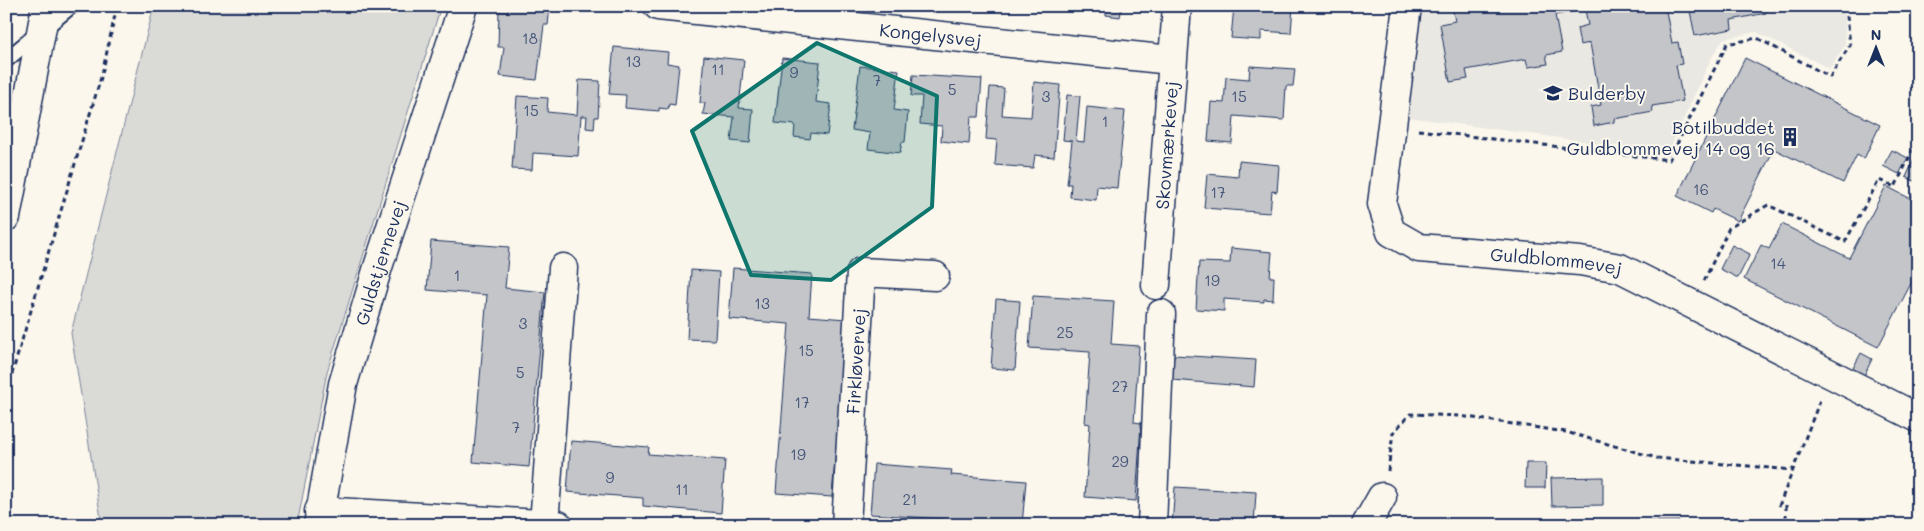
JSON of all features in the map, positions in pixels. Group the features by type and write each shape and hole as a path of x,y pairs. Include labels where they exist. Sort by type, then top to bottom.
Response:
{"street":[{"name":"Guldstjernevej","path":"318,518 343,384 378,268 463,6"},
{"name":"Kongelysvej","path":"658,6 1172,60"},
{"name":"Skovmærkevej","path":"1156,285 1177,6"},
{"name":"Guldblommevej","path":"1407,6 1382,204 1391,232 1419,248 1580,261 1620,268 1918,418"},
{"path":"6,217 44,19"},
{"path":"318,518 551,524 563,268"},
{"name":"Firkløvervej","path":"846,525 861,272 935,276"},
{"path":"1152,525 1161,314"},
{"path":"1366,525 1382,497"}],"lane":[{"path":"6,60 44,19 71,6"}],"path":[{"path":"6,401 8,387 102,74 117,6"},
{"path":"1392,127 1670,160 1727,44 1757,38 1830,77 1850,45 1846,6"},
{"path":"1692,304 1729,228 1768,205 1845,242 1879,180 1895,187 1918,139"},
{"path":"1779,506 1831,374"},
{"path":"1382,497 1389,469 1393,433 1410,414 1460,416 1566,432 1657,458 1793,470"},
{"path":"1786,505 1786,525"}],"highlighted area":[{"path":"817,43 937,96 932,207 831,280 751,275 692,131"}],"shaded area":[{"path":"154,6 441,6 327,372 297,525 102,525 71,333"},
{"name":"Bulderby","path":"1422,6 1845,6 1845,45 1830,69 1756,32 1723,39 1711,59 1668,153 1408,117"}],"building":[{"path":"509,6 550,6 548,25 544,25 537,80 500,76 504,47 498,47 499,11 508,12"},
{"path":"1122,6 1120,17 1106,15 1106,8 1099,7"},
{"path":"1234,6 1293,6 1291,33 1261,31 1261,40 1231,38"},
{"path":"1452,6 1665,6 1672,43 1678,42 1682,64 1676,65 1683,101 1652,106 1653,112 1614,119 1614,122 1594,126 1591,107 1601,105 1590,43 1580,45 1577,28 1588,25 1585,10 1555,15 1562,52 1546,55 1548,64 1528,67 1526,59 1466,70 1468,79 1450,82 1440,24 1455,21"},
{"path":"1689,6 1765,6 1766,13 1731,20 1732,29 1695,36"},
{"path":"614,47 668,52 667,63 679,65 675,105 669,104 668,109 659,108 659,111 625,108 626,95 609,94"},
{"path":"704,56 744,60 739,108 753,109 750,143 731,141 734,117 703,114 705,103 700,103"},
{"path":"782,58 820,62 816,102 831,104 827,135 811,133 810,139 794,137 795,125 775,123"},
{"name":"Botilbuddet Guldblommevej 14 og 16","path":"1745,58 1880,125 1864,159 1857,155 1843,183 1774,149 1738,221 1713,209 1711,213 1677,196"},
{"path":"860,66 899,70 894,110 908,112 905,142 902,142 900,153 868,149 870,133 852,130"},
{"path":"1250,66 1295,69 1293,86 1286,86 1284,120 1234,116 1232,143 1208,141 1211,102 1224,103 1226,77 1249,79"},
{"path":"913,75 982,79 979,117 971,117 969,144 941,141 942,126 920,124 922,96 911,96"},
{"path":"579,80 600,81 598,117 595,117 594,129 586,128 587,116 581,116 578,156 533,153 532,170 512,169 517,96 548,98 547,112 577,115"},
{"path":"1034,82 1060,85 1054,157 1035,155 1033,168 995,165 997,140 986,139 990,87 1004,88 1002,115 1031,117"},
{"path":"1067,95 1080,96 1076,141 1084,142 1087,107 1125,111 1117,188 1097,186 1096,200 1070,197 1071,184 1067,184 1072,141 1063,140"},
{"path":"1892,150 1908,158 1899,174 1883,166"},
{"path":"1914,160 1918,162 1918,183 1906,177"},
{"path":"1239,161 1279,165 1277,192 1272,191 1270,213 1204,208 1207,174 1238,177"},
{"path":"1886,186 1911,199 1914,193 1918,195 1918,270 1878,347 1744,279 1761,245 1769,249 1782,224 1849,258"},
{"path":"431,241 509,247 505,288 545,292 529,467 473,462 487,295 427,290"},
{"path":"1732,245 1750,254 1738,278 1720,269"},
{"path":"1231,248 1272,252 1270,277 1274,277 1273,300 1264,299 1264,302 1224,299 1224,311 1196,309 1199,262 1230,263"},
{"path":"733,268 812,274 809,316 846,319 832,497 776,493 789,324 729,319"},
{"path":"691,270 719,272 715,340 687,339"},
{"path":"1033,296 1114,301 1111,344 1139,346 1134,422 1141,423 1136,501 1085,497 1090,424 1085,423 1090,352 1029,348"},
{"path":"996,299 1020,301 1015,370 991,368"},
{"path":"1861,353 1872,359 1863,378 1851,372"},
{"path":"1174,355 1256,360 1254,387 1172,380"},
{"path":"571,441 649,447 648,454 725,460 721,513 643,506 643,498 567,492"},
{"path":"1526,463 1546,463 1545,488 1525,488"},
{"path":"874,464 952,470 951,475 1026,481 1022,525 943,525 944,519 870,514"},
{"path":"1603,477 1603,505 1552,506 1551,478"},
{"path":"1175,487 1256,492 1254,525 1172,525"},
{"path":"1679,521 1679,525 1554,525 1554,522"}],"place":[{"name":"Bulderby","path":"1553,93"},
{"name":"Botilbuddet Guldblommevej 14 og 16","path":"1790,137"}]}
